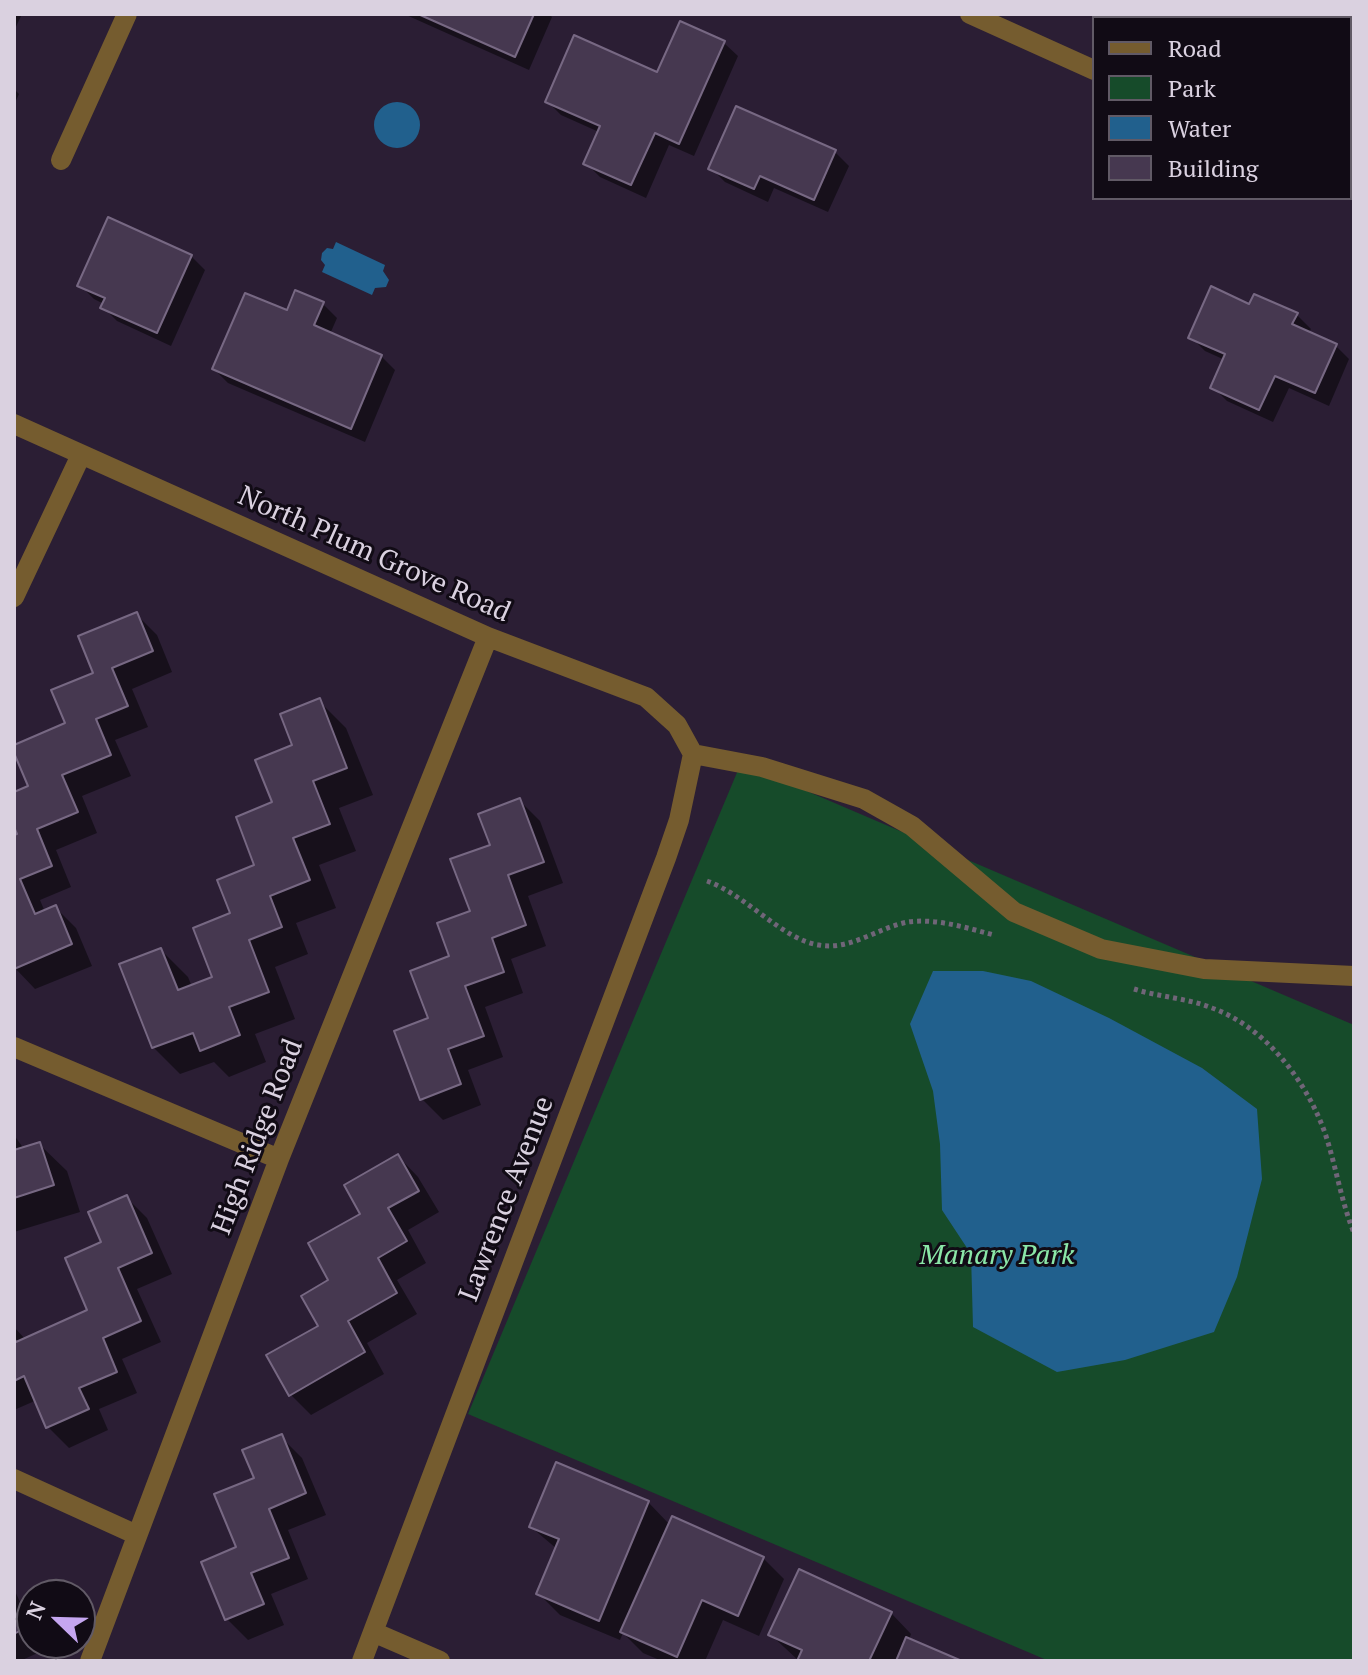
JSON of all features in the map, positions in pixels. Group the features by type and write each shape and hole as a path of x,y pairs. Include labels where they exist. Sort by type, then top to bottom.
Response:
{"street":[{"path":"61,160 127,14"},
{"path":"970,14 1092,69"},
{"name":"North Plum Grove Road","path":"14,424 488,637 646,697 677,725 693,754"},
{"path":"14,597 81,455"},
{"name":"High Ridge Road","path":"90,1661 279,1159 488,637"},
{"path":"693,754 762,767 864,799 912,826 1014,912 1101,949 1204,969 1354,976"},
{"name":"Lawrence Avenue","path":"362,1661 666,858 679,820 693,754"},
{"path":"14,1047 279,1159"},
{"path":"14,1479 137,1535"},
{"path":"373,1632 440,1661"}],"path":[{"path":"707,881 745,900 787,932 806,942 823,946 851,942 890,927 921,921 999,937"},
{"path":"1121,986 1213,1008 1237,1021 1275,1052 1294,1073 1320,1123 1343,1206 1354,1233"}],"green space":[{"name":"Manary Park","path":"741,763 1354,1025 1354,1661 1049,1661 468,1414"}],"water":[{"path":"397,102 413,109 420,125 413,141 397,148 381,141 374,125 381,109"},
{"path":"336,242 385,265 383,271 389,280 386,287 375,288 372,295 322,272 325,265 321,260 322,253 327,248 333,249"},
{"path":"933,971 983,971 1031,981 1202,1068 1257,1109 1262,1179 1237,1277 1214,1332 1125,1360 1057,1372 973,1327 971,1254 942,1210 940,1144 933,1091 910,1024"}],"building":[{"path":"418,14 534,14 515,57"},
{"path":"680,21 725,41 679,144 655,133 631,185 583,164 600,126 545,102 574,35 657,72"},
{"path":"736,106 836,150 814,200 760,176 754,189 708,169"},
{"path":"108,217 192,255 157,333 100,308 105,298 77,286"},
{"path":"1211,286 1249,304 1254,294 1298,313 1292,324 1337,344 1315,393 1275,376 1259,410 1210,388 1225,354 1188,338"},
{"path":"295,290 324,302 314,325 382,355 351,429 212,369 245,293 287,310"},
{"path":"137,612 153,651 112,668 128,706 96,719 111,755 62,775 78,812 37,829 52,866 20,879 35,914 56,905 72,944 14,969 14,835 17,834 14,827 14,792 28,786 14,753 14,745 65,723 51,690 93,673 78,636"},
{"path":"320,698 347,768 313,781 330,824 293,838 310,880 270,896 282,927 249,940 269,992 229,1007 240,1035 200,1051 193,1033 152,1048 119,964 161,948 178,990 212,977 193,928 230,913 217,880 254,865 236,817 272,802 255,760 292,745 280,714"},
{"path":"520,798 544,862 508,875 526,925 492,938 504,972 465,986 484,1036 448,1049 461,1084 420,1100 394,1031 428,1018 410,971 449,956 437,923 470,911 450,859 490,845 478,814"},
{"path":"40,1142 54,1185 14,1198 14,1150"},
{"path":"398,1154 419,1191 388,1208 407,1241 378,1258 397,1293 348,1321 365,1352 289,1396 266,1355 318,1326 301,1296 328,1280 308,1243 360,1214 344,1185"},
{"path":"127,1195 152,1253 118,1268 141,1321 103,1338 117,1372 79,1388 89,1409 46,1428 24,1376 14,1381 14,1337 16,1342 87,1310 65,1258 101,1242 88,1212"},
{"path":"282,1434 306,1493 269,1509 289,1558 251,1573 264,1604 225,1620 201,1562 236,1547 214,1494 254,1478 242,1450"},
{"path":"556,1462 649,1501 599,1621 536,1594 559,1539 529,1527"},
{"path":"672,1516 764,1557 738,1616 702,1600 677,1657 620,1632"},
{"path":"799,1569 892,1612 869,1661 797,1661 802,1650 768,1635"},
{"path":"14,1610 16,1633 14,1634"},
{"path":"906,1637 962,1661 896,1661"}]}
